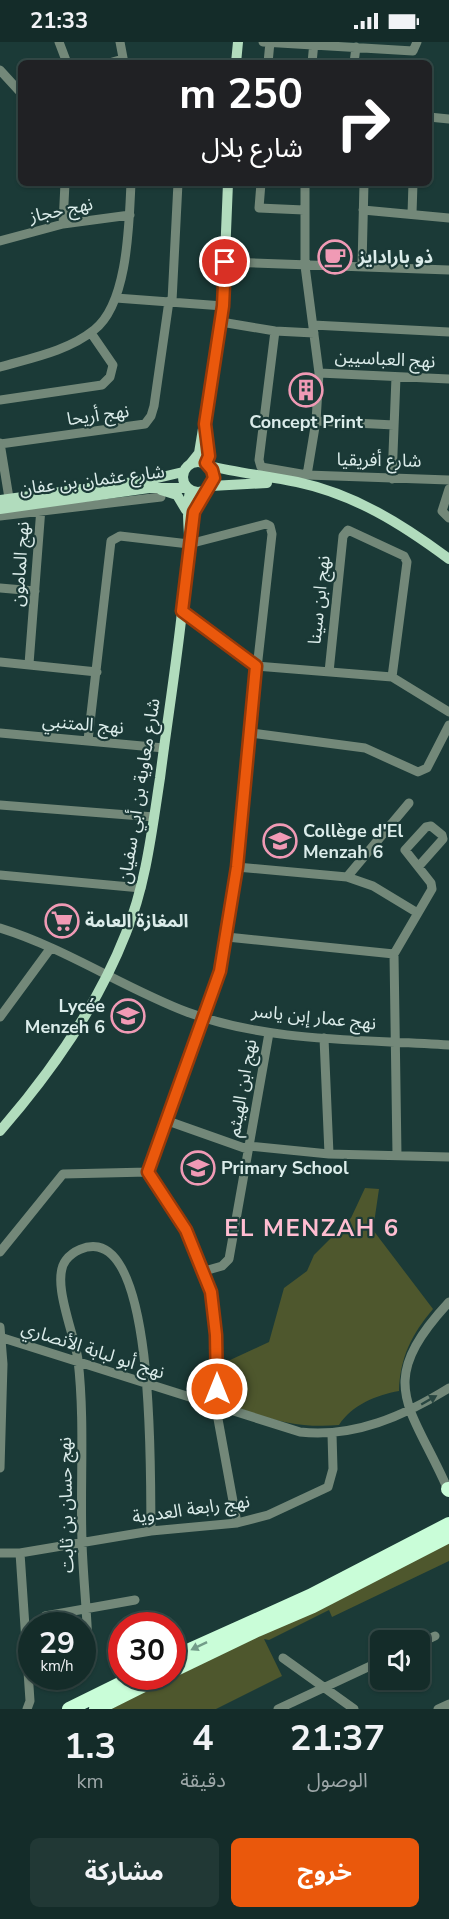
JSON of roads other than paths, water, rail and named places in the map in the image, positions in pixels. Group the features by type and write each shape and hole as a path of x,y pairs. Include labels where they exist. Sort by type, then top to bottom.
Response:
{"highway":[{"path":"186,1652 310,1596 421,1538 448,1534"},
{"path":"186,1665 334,1596 448,1534"},
{"path":"69,1709 108,1690"},
{"path":"96,1709 134,1690"}],"main road":[{"path":"236,60 238,42"},
{"path":"228,186 221,322 199,453 187,467 183,480 189,489 265,483 324,496 354,507 399,530 449,566"},
{"path":"189,539 194,512 213,474 208,465 205,424"},
{"path":"187,467 208,465 297,482 345,496 391,519 449,559"},
{"name":"شارع عثمان بن عفان","path":"4,499 149,480 187,467"},
{"path":"149,488 177,495 186,510"},
{"name":"شارع عثمان بن عفان","path":"0,509 41,507 149,488 189,489"},
{"name":"شارع معاوية بن أبي سفيان","path":"0,1131 54,1067 107,977 127,932 141,888 154,817 182,611 189,539 186,510 189,489"}],"street":[{"path":"59,42 67,60"},
{"path":"120,42 123,60"},
{"path":"263,42 356,47 416,47"},
{"path":"268,60 270,42"},
{"path":"312,60 314,43"},
{"path":"354,60 356,47"},
{"path":"0,70 18,90"},
{"path":"432,117 449,119 449,110"},
{"path":"63,224 65,186"},
{"path":"0,367 44,354 91,333 105,318 116,298 130,215 132,186"},
{"path":"171,301 178,186"},
{"path":"261,186 259,208 304,210"},
{"path":"305,186 305,266 319,373 316,421 307,475"},
{"path":"362,266 364,186"},
{"path":"412,214 413,186"},
{"path":"363,210 449,218"},
{"name":"نهج حجاز","path":"0,241 63,224 130,215"},
{"path":"225,262 449,270"},
{"path":"116,298 223,306"},
{"name":"نهج أريحا","path":"0,444 145,424 154,406 171,301"},
{"path":"221,322 275,331 313,329 449,332"},
{"name":"شارع أفريقيا","path":"275,331 259,464 264,469 307,475 392,479 438,477 449,480"},
{"path":"0,400 102,385 110,377 112,365 91,333"},
{"name":"نهج العباسيين","path":"319,373 449,379"},
{"path":"392,479 396,376"},
{"path":"316,421 394,425"},
{"path":"0,444 4,499"},
{"path":"449,489 442,511 449,518"},
{"path":"0,516 41,507 161,497"},
{"name":"نهج المامون","path":"29,664 41,507"},
{"path":"88,740 111,541 120,536 189,539 266,524 272,528 237,867 227,938 217,983 165,1120 148,1172"},
{"name":"نهج ابن سينا","path":"328,672 345,533 352,531 404,556 407,562 393,677"},
{"path":"0,588 35,591"},
{"path":"182,611 256,666 393,677 449,712"},
{"path":"0,662 97,672"},
{"path":"251,733 365,748 418,772 427,768 449,725"},
{"name":"نهج المتنبي","path":"0,733 164,748"},
{"path":"347,878 409,803"},
{"path":"0,805 154,817"},
{"path":"397,1155 394,954 432,887 419,866"},
{"path":"237,867 347,878 373,886 416,912"},
{"path":"0,875 141,888"},
{"path":"0,921 0,928"},
{"name":"نهج عمار إبن ياسر","path":"0,928 50,949 145,995 205,1017 268,1033 449,1045"},
{"path":"227,938 394,954"},
{"path":"0,1017 50,949"},
{"name":"نهج ابن الهيثم","path":"201,1272 222,1266 229,1259 268,1033"},
{"path":"324,1038 334,1155"},
{"path":"165,1120 248,1148 334,1155 449,1157"},
{"path":"0,1252 63,1174 148,1172"},
{"path":"148,1172 186,1230 211,1292 215,1315 217,1407 237,1522"},
{"name":"نهج حسان بن ثابت","path":"86,1612 81,1543 78,1362 59,1278 63,1263 70,1254 91,1246 111,1253 120,1263 134,1301 147,1384"},
{"path":"449,1302 417,1341 410,1357 404,1388 409,1411 449,1491"},
{"path":"0,1327 0,1468"},
{"name":"نهج أبو لبابة الأنصاري","path":"1,1337 282,1428 332,1434 409,1411 449,1388"},
{"path":"147,1384 151,1531"},
{"name":"نهج رابعة العدوية","path":"0,1553 20,1553 151,1531 237,1522 268,1515 328,1487 333,1469 332,1434"},
{"path":"438,1470 449,1465"},
{"path":"20,1553 30,1701 27,1709"},
{"path":"63,1612 135,1600"},
{"path":"430,1638 435,1636"},
{"path":"283,1658 354,1709"},
{"path":"278,1709 370,1666"},
{"path":"438,1709 449,1704"}],"place":[{"name":"ذو بارادايز","path":"335,257"},
{"name":"Concept Print","path":"306,390"},
{"name":"Collège d'El Menzah 6","path":"280,841"},
{"name":"المغازة العامة","path":"62,921"},
{"name":"Lycée Menzeh 6","path":"128,1016"},
{"name":"Primary School","path":"198,1168"}],"district":[{"name":"EL MENZAH 6","path":"312,1228"}]}
